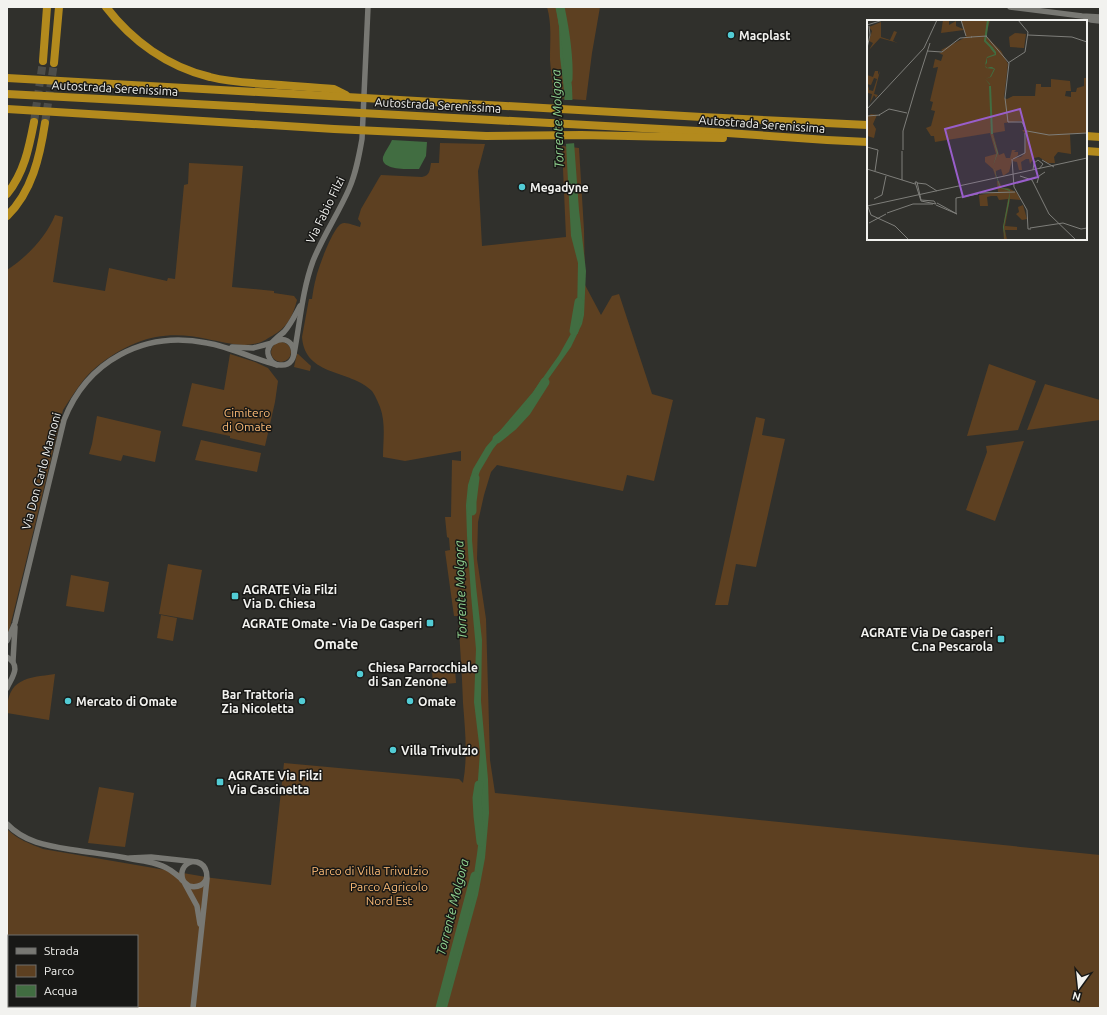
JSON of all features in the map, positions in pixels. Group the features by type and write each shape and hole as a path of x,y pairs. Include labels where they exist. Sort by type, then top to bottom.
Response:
{"highway":[{"path":"42,61 47,7"},
{"path":"54,62 58,7"},
{"path":"106,7 126,30 142,44 160,56 188,70 208,77 229,81 334,89 351,97"},
{"name":"Autostrada Serenissima","path":"7,78 867,125"},
{"name":"Autostrada Serenissima","path":"7,94 698,131 867,142"},
{"path":"7,109 334,129 478,136 581,135 827,140"},
{"path":"7,194 15,183 24,164 34,122"},
{"path":"7,216 24,194 32,179 40,155 45,123"},
{"path":"1087,136 1100,137"},
{"path":"1087,151 1100,152"}],"street":[{"name":"Via Fabio Filzi","path":"294,354 303,298 310,269 351,184 357,164 362,139 368,7"},
{"path":"1010,7 1100,17"},
{"path":"1082,16 1091,20 1100,21"},
{"name":"Via Fabio Filzi","path":"273,343 292,322 303,298"},
{"name":"Via Don Carlo Marnoni","path":"15,623 61,428 69,408 82,387 93,374 110,360 130,349 167,340 191,340 224,347 277,365"},
{"path":"282,340 289,342 293,347 294,354 288,363 277,365 268,356 268,349 273,343 282,340"},
{"name":"Via Don Carlo Marnoni","path":"224,347 246,348 273,343"},
{"path":"7,641 15,623"},
{"path":"7,688 15,671 13,661 15,623"},
{"path":"7,657 13,661"},
{"path":"7,824 22,836 37,843 60,848 130,858 162,866 192,887 200,886 205,881 207,874"},
{"path":"130,858 151,857 197,862 203,865 206,869 207,886 193,1008"},
{"path":"191,862 182,869 181,875 195,901 200,921 200,938"}],"green space":[{"path":"547,7 600,7 586,100 553,98 550,60 550,26"},
{"name":"Parco Agricolo Nord Est","path":"440,143 485,144 478,171 482,246 566,237 562,146 579,148 584,230 585,285 601,315 612,296 619,294 652,394 673,400 654,481 627,475 623,491 497,465 491,472 478,522 477,559 486,619 490,760 495,793 1100,855 1100,1008 7,1008 7,829 19,838 43,849 212,878 271,885 284,763 459,779 463,783 465,773 466,743 458,616 454,616 445,551 450,550 445,517 451,517 452,460 461,461 461,451 405,461 383,457 384,432 382,413 372,391 363,384 320,366 311,359 305,350 302,337 309,299 312,299 317,273 326,249 338,227 345,223 360,227 361,223 358,219 361,209 381,175 422,177 428,174 431,163 439,163"},
{"path":"189,163 243,166 232,287 274,291 274,293 294,296 297,300 294,311 289,321 282,329 264,341 239,345 188,336 168,335 156,337 146,339 126,348 105,360 88,374 63,410 9,631 7,634 7,270 35,246 47,231 55,215 63,217 53,282 105,291 109,268 167,281 168,278 175,279 184,185 188,184"},
{"path":"277,342 285,342 291,348 291,356 285,362 277,362 271,356 271,348"},
{"name":"Cimitero di Omate","path":"230,354 268,368 278,381 265,446 230,438 230,436 182,426 192,383 224,390"},
{"path":"297,354 311,366 310,371 294,367"},
{"path":"989,364 1036,381 1018,430 967,436"},
{"path":"1045,384 1100,400 1100,420 1027,430"},
{"path":"97,416 161,431 155,462 123,455 121,461 89,454"},
{"path":"756,417 765,419 762,435 785,439 756,567 736,564 728,605 715,605"},
{"path":"201,440 261,453 257,472 195,460"},
{"path":"1024,441 995,521 966,510 987,452 986,446"},
{"path":"168,564 202,570 193,620 159,614"},
{"path":"71,575 109,582 104,612 66,606"},
{"path":"161,615 177,618 173,641 157,638"},
{"path":"455,669 456,683 433,685 432,671"},
{"path":"55,674 49,720 7,713 8,701 15,686 28,679"},
{"path":"99,787 134,793 125,847 88,843"}],"water":[{"name":"Torrente Molgora","path":"556,7 563,7 572,87 579,210 586,271 584,315 582,324 571,347 544,385 493,449 480,471 473,491 472,540 482,640 481,701 488,779 489,813 485,858 478,895 447,1008 441,1008 471,894 480,830 477,793 480,752 474,702 476,649 467,536 466,505 468,485 473,469 486,447 533,392 559,355 573,330 577,315 578,263 571,236 564,90"},
{"path":"392,140 427,142 426,156 419,169 391,167 383,162 383,157"}],"pier":[{"path":"562,100 575,100 576,143 564,144"}],"waterway":[{"name":"Torrente Molgora","path":"560,7 564,25 568,61 568,79"},
{"name":"Torrente Molgora","path":"574,331 579,302"},
{"name":"Torrente Molgora","path":"497,439 513,426 526,412 545,382"},
{"name":"Torrente Molgora","path":"472,511 475,478"},
{"name":"Torrente Molgora","path":"479,785 477,798 481,842"},
{"name":"Torrente Molgora","path":"440,1008 475,876"}],"tunnel":[{"path":"34,122 43,61"},
{"path":"45,123 54,63"}],"place":[{"name":"Macplast","path":"731,35"},
{"name":"Megadyne","path":"522,187"},
{"name":"AGRATE Via Filzi Via D. Chiesa","path":"235,596"},
{"name":"AGRATE Omate - Via De Gasperi","path":"430,623"},
{"name":"AGRATE Via De Gasperi C.na Pescarola","path":"1001,639"},
{"name":"Chiesa Parrocchiale di San Zenone","path":"360,674"},
{"name":"Mercato di Omate","path":"68,701"},
{"name":"Bar Trattoria Zia Nicoletta","path":"302,701"},
{"name":"Omate","path":"410,701"},
{"name":"Villa Trivulzio","path":"393,750"},
{"name":"AGRATE Via Filzi Via Cascinetta","path":"220,782"}],"district":[{"name":"Omate","path":"336,644"}],"park label":[{"name":"Parco di Villa Trivulzio","path":"370,870"}]}
